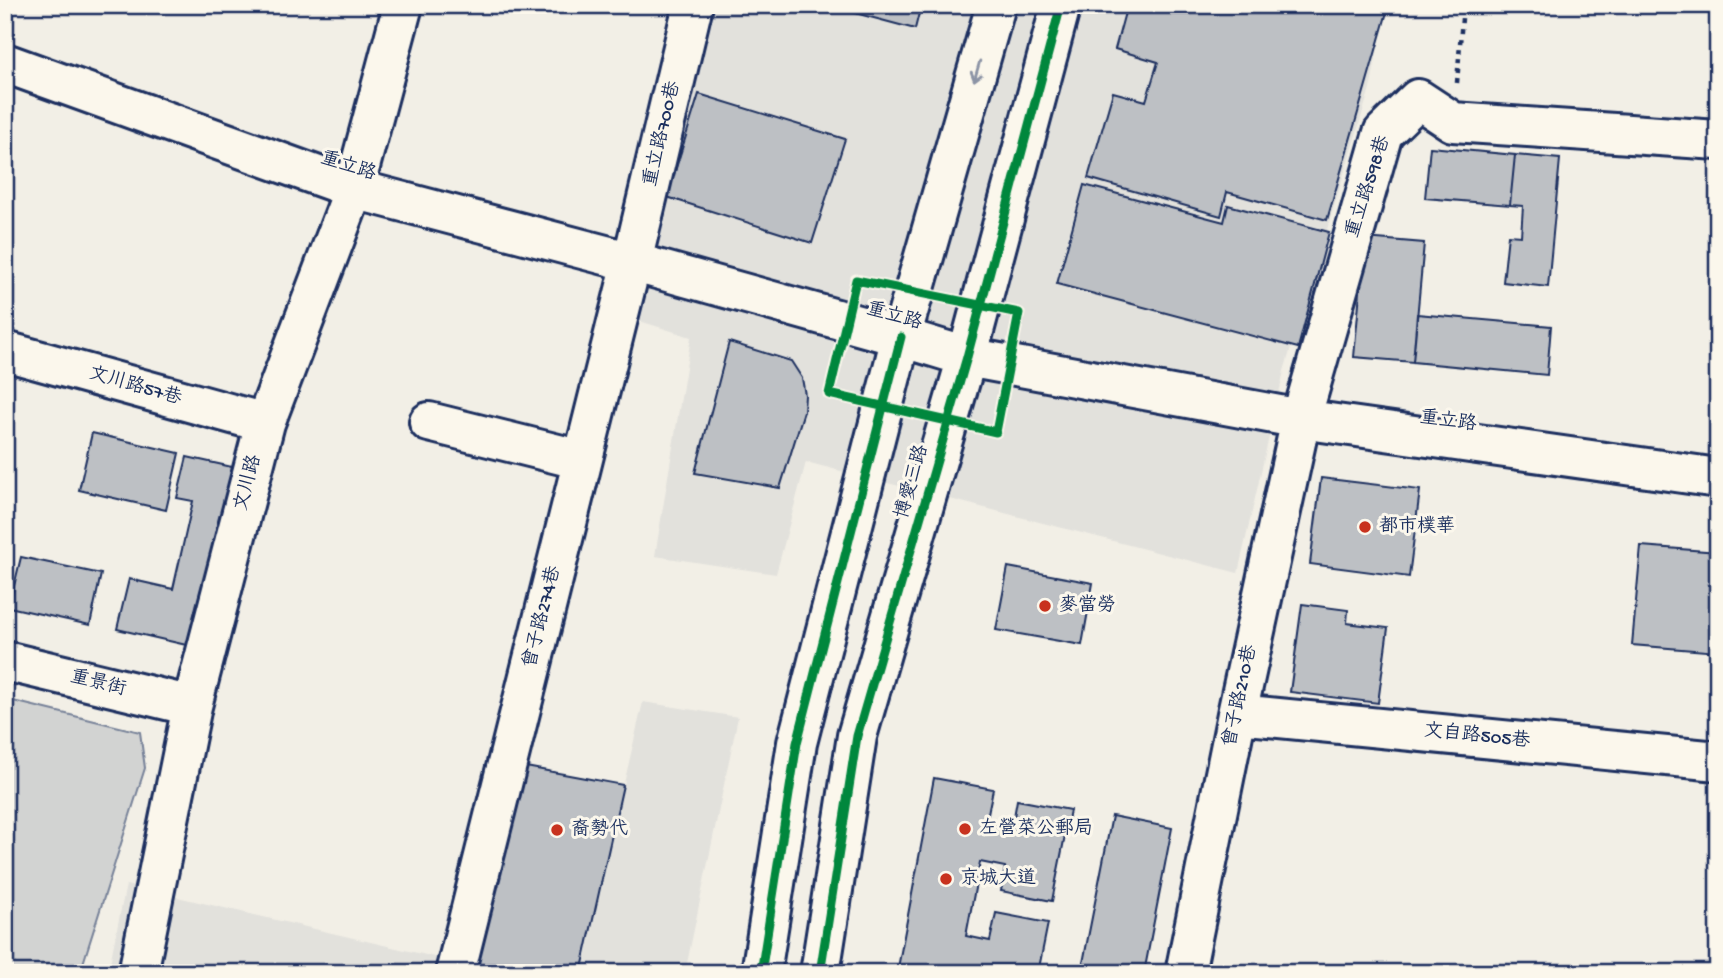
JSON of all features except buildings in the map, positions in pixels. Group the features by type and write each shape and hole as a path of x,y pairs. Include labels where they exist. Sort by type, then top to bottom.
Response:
{"street":[{"name":"文川路","path":"138,973 192,706 265,424 354,188 403,5"},
{"name":"重立路700巷","path":"632,262 693,5"},
{"path":"761,973 797,743 901,337 996,5"},
{"name":"博愛三路","path":"820,973 857,736 967,358 1061,5"},
{"name":"重立路","path":"5,63 354,188 632,262 967,358 1301,419 1718,478"},
{"name":"重立路598巷","path":"1301,419 1383,133 1418,99 1453,122 1718,140"},
{"name":"曾子路274巷","path":"455,973 632,262"},
{"name":"文川路57巷","path":"5,351 265,424"},
{"name":"曾子路210巷","path":"1185,973 1237,713 1301,419"},
{"path":"429,422 582,460"},
{"name":"重景街","path":"5,661 192,706"},
{"name":"文自路505巷","path":"1237,713 1718,761"}],"path":[{"path":"1458,73 1462,5"}],"shaded area":[{"path":"700,5 1386,5 1371,85 1284,371 1238,573 806,462 776,574 655,556 691,337 630,318"},
{"path":"5,699 140,732 145,768 80,973 5,973"},
{"path":"643,702 738,717 685,973 580,973"},
{"path":"126,885 439,958 435,973 108,973"}],"cycle path":[{"path":"820,973 857,736 967,357 1061,5"},
{"path":"856,280 1019,313 996,432 829,394 856,280"},
{"path":"761,973 797,743 901,337"}],"place":[{"name":"都市樸華","path":"1365,527"},
{"name":"麥當勞","path":"1045,606"},
{"name":"左營菜公郵局","path":"965,829"},
{"name":"裔勢代","path":"557,830"},
{"name":"京城大道","path":"946,879"}]}
